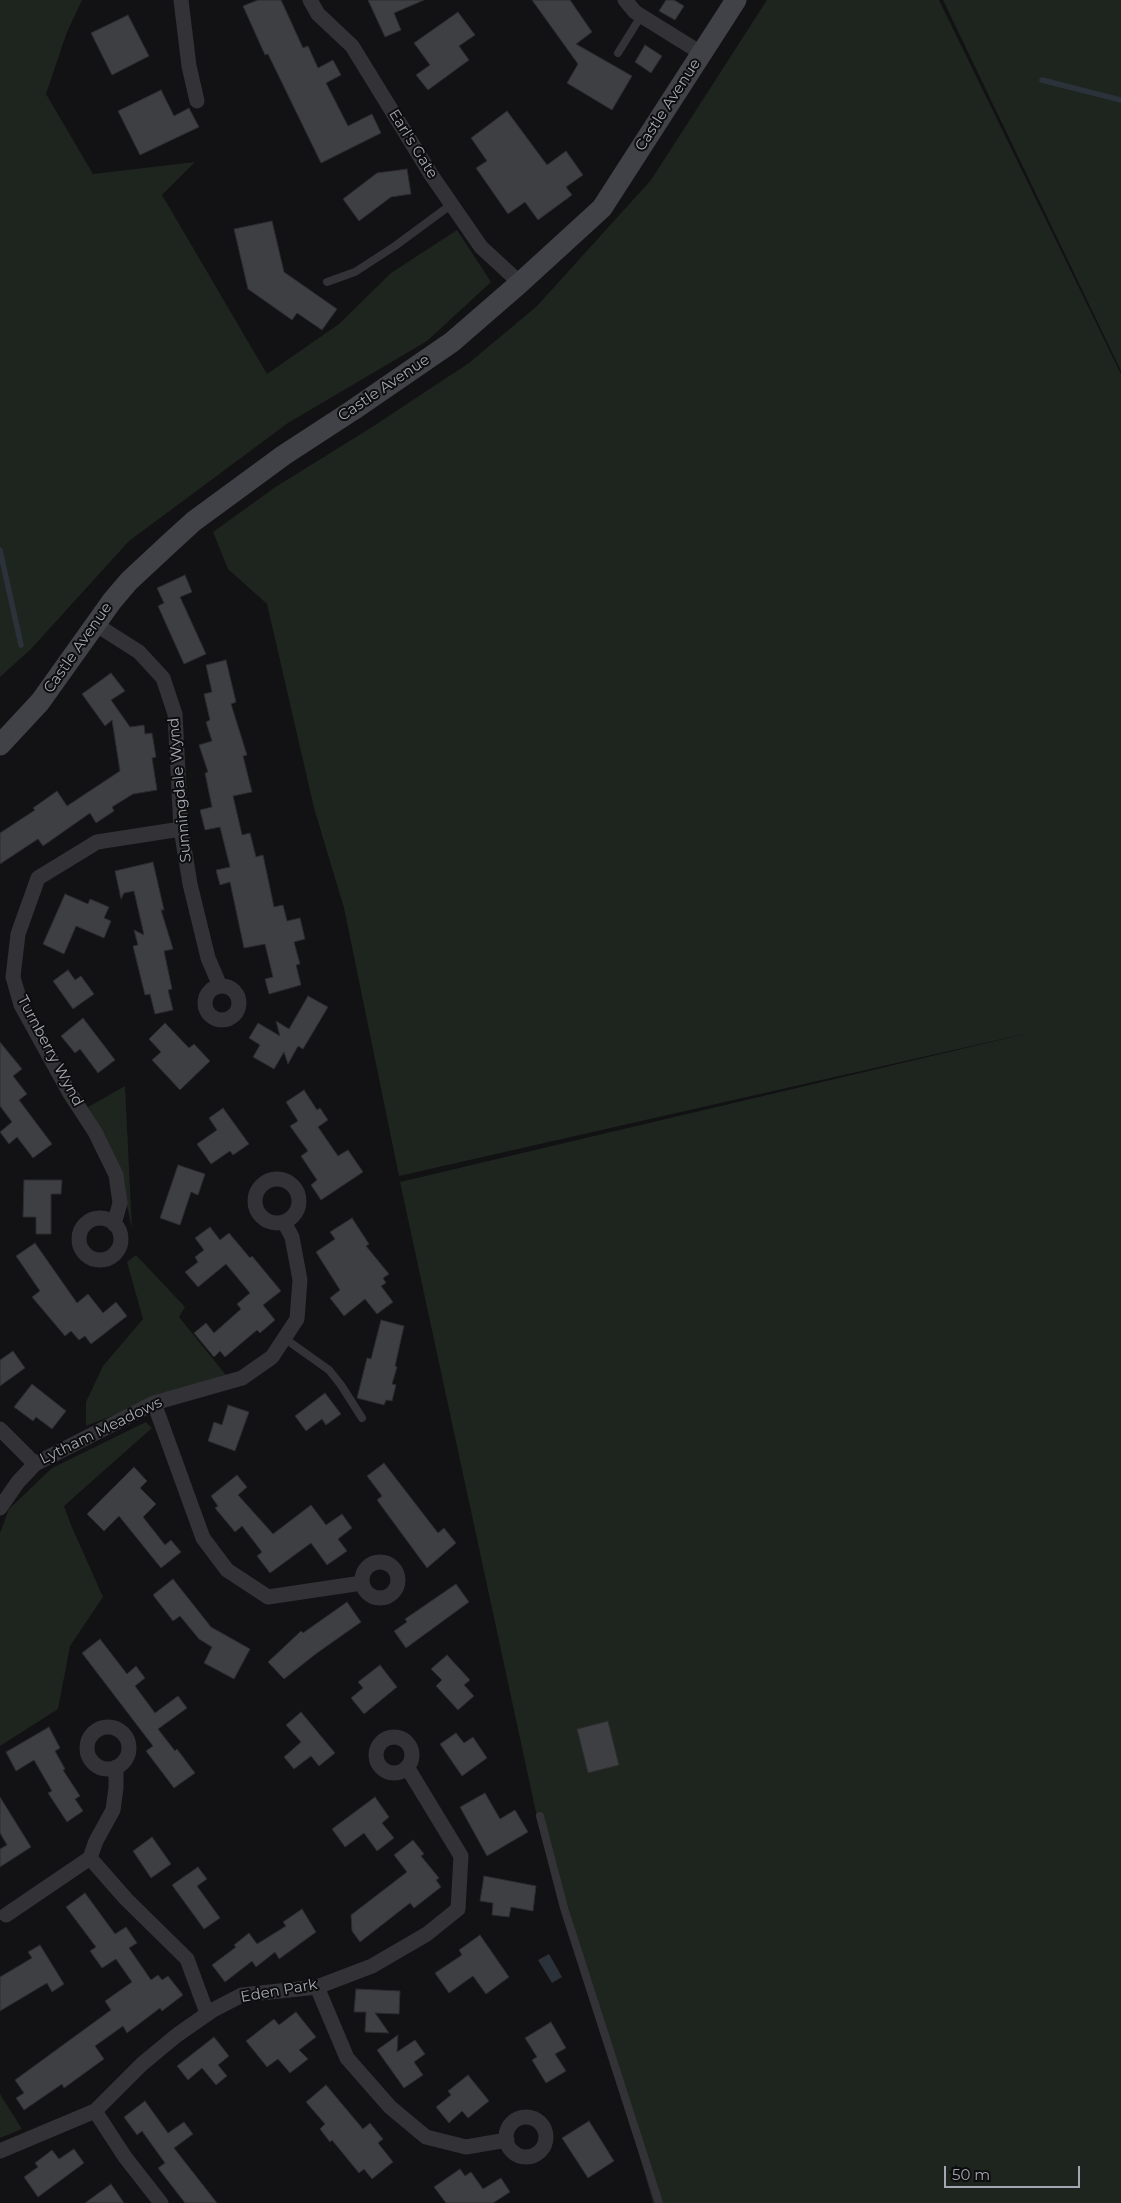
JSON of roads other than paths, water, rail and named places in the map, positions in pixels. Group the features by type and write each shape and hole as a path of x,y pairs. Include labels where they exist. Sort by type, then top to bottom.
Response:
{"street":[{"path":"181,0 189,66 197,102"},
{"name":"Earl's Gate","path":"310,0 318,14 352,46 481,247 520,284"},
{"path":"625,0 641,16 701,53"},
{"name":"Castle Avenue","path":"0,745 40,702 95,624 129,582 194,521 284,454 353,410 452,342 520,284 602,208 736,0"},
{"name":"Sunningdale Wynd","path":"95,624 139,652 163,678 174,714 181,829 190,884 208,958 220,986"},
{"name":"Turnberry Wynd","path":"114,1224 120,1203 116,1176 95,1132 69,1092 21,1005 13,977 18,934 38,878 97,842 181,829"},
{"name":"Lytham Meadows","path":"0,1429 35,1464 154,1403 242,1378 272,1357 297,1319 300,1280 292,1237 284,1222"},
{"path":"154,1403 203,1538 227,1570 268,1597 362,1583"},
{"path":"0,1508 18,1482 35,1464"},
{"name":"Eden Park","path":"0,2151 94,2111 142,2064 207,2013 242,1994 316,1986 372,1966 427,1934 458,1909 461,1856 407,1767"},
{"path":"6,1914 90,1858 96,1841 113,1810 116,1768"},
{"path":"90,1858 126,1899 187,1959 207,2013"},
{"path":"316,1986 346,2058 390,2107 426,2137 466,2147 507,2140"},
{"path":"94,2111 125,2157 161,2203"}],"lane":[{"path":"618,54 641,16"},
{"path":"327,282 355,272 395,246 452,204"},
{"path":"284,1338 330,1370 362,1418"},
{"path":"540,1816 564,1908 659,2203"}],"waterway":[{"path":"1042,80 1121,100"},
{"path":"0,550 21,645"}]}
